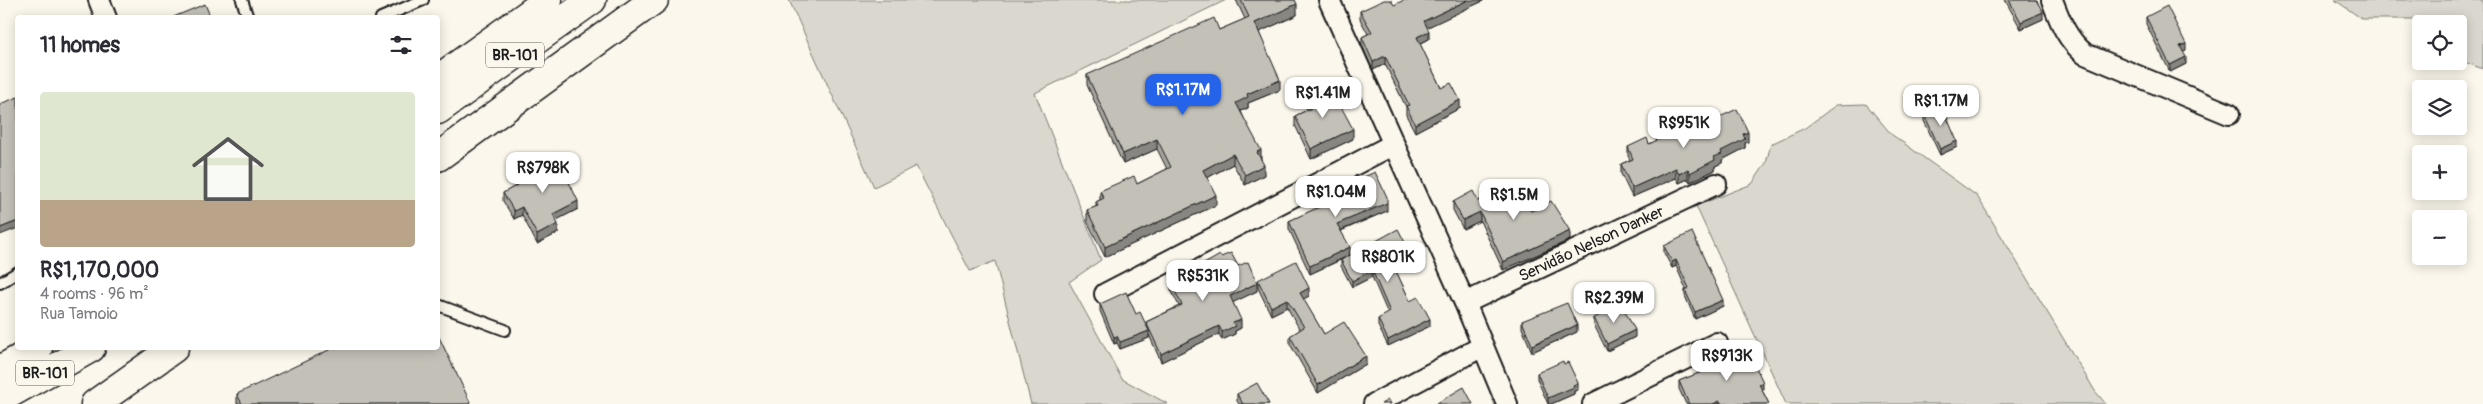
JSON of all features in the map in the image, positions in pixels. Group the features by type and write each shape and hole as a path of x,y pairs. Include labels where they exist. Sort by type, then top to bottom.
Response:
{"main road":[{"name":"BR-101","path":"440,78 548,0"},
{"name":"BR-101","path":"440,109 592,0"},
{"path":"440,156 654,0"},
{"name":"BR-101","path":"0,370 35,350"},
{"name":"BR-101","path":"0,399 86,350"},
{"path":"95,404 171,350"}],"street":[{"path":"99,0 105,15"},
{"path":"1329,0 1465,303 1507,404"},
{"path":"2052,0 2065,32 2075,46 2085,54 2229,114"},
{"path":"1105,294 1394,144"},
{"name":"Servidão Nelson Danker","path":"1465,303 1716,184"},
{"path":"1592,404 1717,343"},
{"path":"1374,404 1483,346"}],"lane":[{"path":"242,0 247,15"},
{"path":"388,15 423,0"},
{"path":"0,283 15,274"},
{"path":"440,306 505,330"}],"shaded area":[{"path":"789,0 1226,0 1035,93 1101,260 1069,282 1122,379 1168,404 1031,404 995,261 970,271 916,166 874,187"},
{"path":"2335,0 2483,0 2483,69 2467,63 2467,15 2412,15 2412,19 2362,19"},
{"path":"1866,104 1891,134 1977,196 2095,391 2106,404 1786,404 1696,206 1752,184 1766,163 1771,144 1805,128 1836,105"}],"building":[{"path":"1241,0 1295,0 1297,4 1255,23 1280,80 1247,94 1248,97 1236,103 1261,150 1257,152 1264,165 1245,175 1233,154 1203,170 1216,195 1105,247 1087,210 1098,206 1096,202 1104,198 1100,191 1134,176 1137,184 1171,167 1157,139 1123,154 1087,75 1214,18 1219,30 1249,17"},
{"path":"1384,0 1391,0 1394,5 1404,0 1468,0 1424,21 1429,31 1417,37 1441,88 1451,83 1460,100 1415,124 1406,106 1409,105 1385,56 1373,62 1362,37 1372,32 1360,11"},
{"path":"2009,0 2036,0 2043,12 2021,22"},
{"path":"205,4 210,15 178,15"},
{"path":"2167,6 2186,44 2180,46 2186,57 2170,65 2146,17"},
{"path":"1328,88 1335,102 1338,101 1353,129 1311,149 1295,116 1311,108 1306,98"},
{"path":"15,98 15,222 0,228 0,104"},
{"path":"1942,106 1957,141 1940,149 1924,114"},
{"path":"1737,109 1748,132 1743,134 1745,139 1721,151 1722,154 1714,157 1715,160 1690,173 1688,169 1679,174 1676,168 1632,188 1621,164 1633,159 1628,147 1647,138 1649,144 1692,124 1694,129"},
{"path":"555,153 578,201 553,214 558,224 537,235 522,207 514,211 503,193 537,174 532,165"},
{"path":"1375,172 1387,197 1387,203 1337,224 1350,247 1310,266 1289,221 1332,201 1328,193"},
{"path":"1513,185 1519,197 1525,195 1531,211 1551,201 1570,231 1503,262 1480,212 1463,220 1453,202 1473,191 1478,201"},
{"path":"1398,229 1409,250 1391,260 1410,301 1418,297 1430,319 1388,340 1378,319 1390,312 1372,270 1352,281 1341,260"},
{"path":"1692,232 1723,300 1695,312 1685,290 1689,288 1676,260 1672,262 1664,246"},
{"path":"1231,253 1238,266 1248,262 1257,283 1230,296 1241,320 1233,323 1235,326 1222,332 1219,326 1161,354 1146,322 1182,305 1171,283 1220,255 1221,257"},
{"path":"1296,261 1309,288 1300,293 1324,334 1344,322 1366,356 1318,385 1290,336 1304,327 1287,299 1271,307 1258,280"},
{"path":"1126,292 1136,314 1140,312 1149,331 1120,342 1117,336 1114,337 1100,304"},
{"path":"1567,303 1577,325 1532,345 1522,321"},
{"path":"1621,304 1635,330 1607,344 1594,318"},
{"path":"440,339 471,404 242,404 237,394 329,350 440,350"},
{"path":"1746,347 1763,382 1759,384 1769,404 1722,404 1720,401 1713,404 1689,404 1679,381 1714,367 1712,362"},
{"path":"1563,361 1564,364 1568,362 1578,383 1573,385 1574,387 1548,398 1537,373"},
{"path":"1257,383 1269,404 1243,404 1237,394"},
{"path":"1464,387 1473,404 1437,404 1437,403"},
{"path":"1388,400 1390,404 1381,404"}]}
